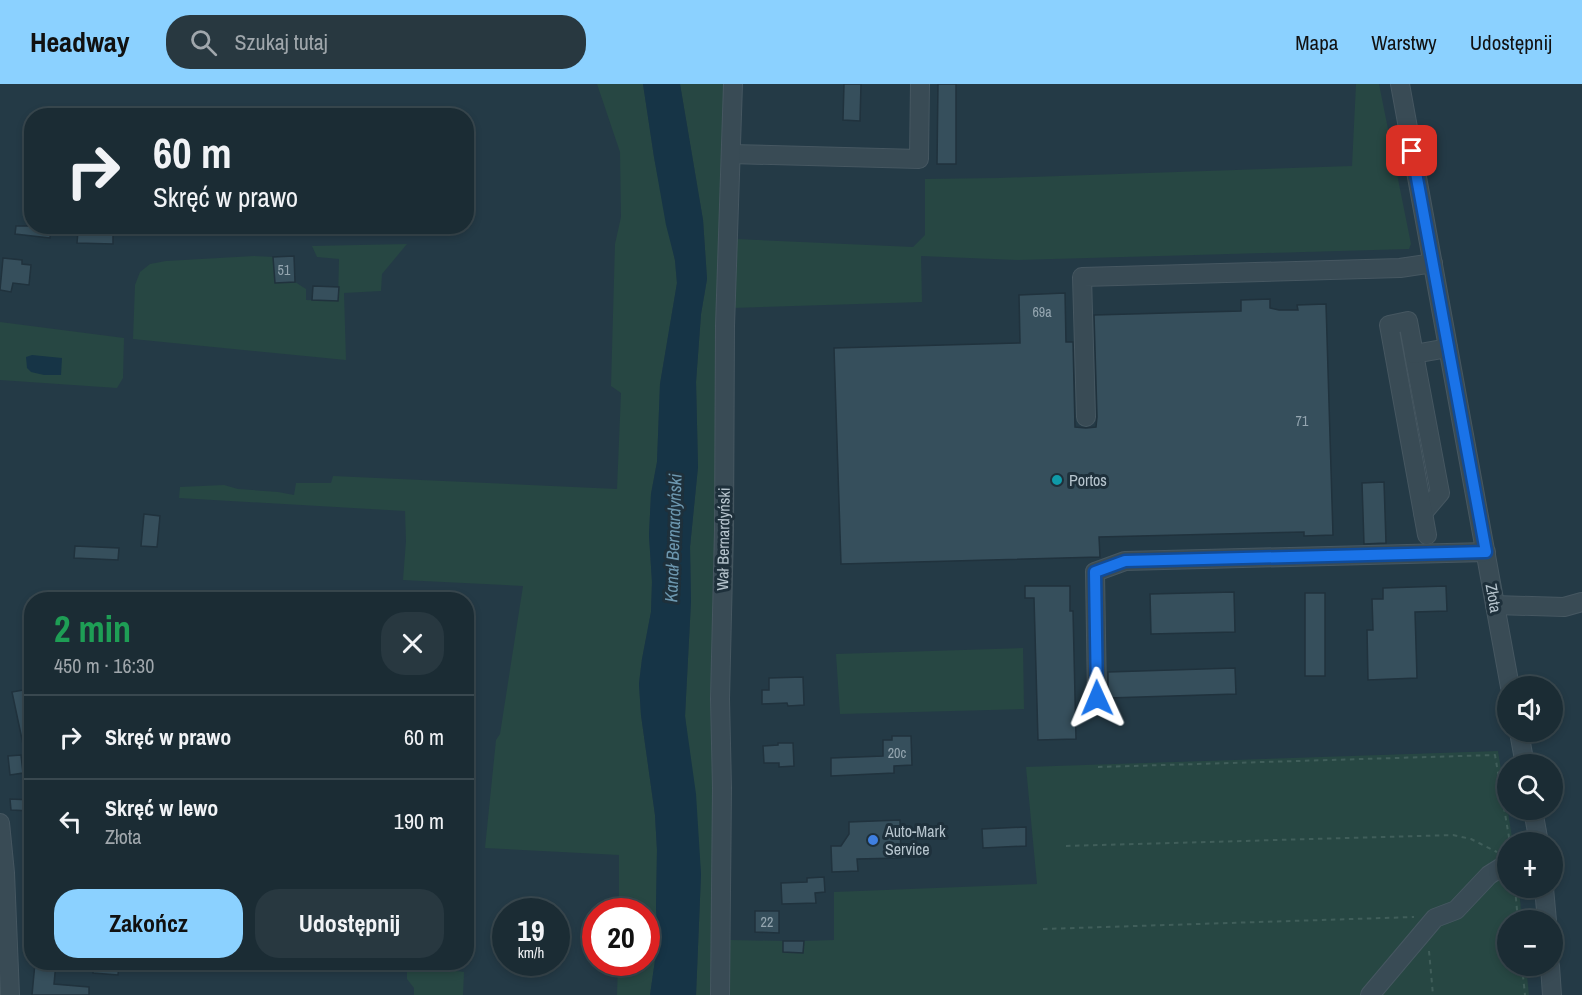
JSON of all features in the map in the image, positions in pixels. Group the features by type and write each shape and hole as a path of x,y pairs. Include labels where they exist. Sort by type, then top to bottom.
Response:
{"street":[{"name":"Wał Bernardyński","path":"720,995 722,788 720,699 725,326 733,84"},
{"path":"731,154 919,159 920,84"},
{"name":"Złota","path":"1400,84 1508,676"},
{"path":"1086,417 1082,277 1388,268 1433,263"},
{"path":"1423,513 1440,494 1408,321 1389,325 1423,513 1427,535"},
{"path":"1414,354 1448,348"},
{"path":"1097,698 1095,572 1125,561 1486,552"},
{"path":"1496,605 1573,610 1582,602"},
{"path":"0,823 10,995"},
{"path":"1370,995 1431,922 1455,910 1497,866"},
{"path":"1551,976 1552,995"}],"path":[{"path":"1098,767 1495,755 1508,832"},
{"path":"1066,846 1453,836 1471,839 1497,854"},
{"path":"1043,929 1431,922 1433,995"},
{"path":"1523,976 1525,995"}],"green space":[{"path":"597,84 643,84 677,283 660,384 657,462 651,494 649,535 651,612 639,683 641,715 655,815 656,898 619,898 619,855 485,848 496,740 500,734 523,586 403,580 406,541 405,511 179,498 180,487 224,485 238,489 294,495 296,483 331,483 333,476 617,489 621,393 611,386 615,244 621,217 620,152"},
{"path":"680,84 727,84 714,995 696,995 701,874 685,716 691,601 690,547 698,467 696,382 701,314 707,279 703,220"},
{"path":"1356,84 1379,84 1411,244 1409,249 1017,260 921,256 922,302 732,308 735,239 913,247 925,235 925,179 1352,166"},
{"path":"407,244 382,274 381,291 344,293 346,360 133,339 135,285 140,272 150,264 166,261 273,257 275,283 295,282 306,289 306,300 338,301 339,259 317,257 312,246"},
{"path":"0,322 124,338 123,378 117,388 0,380"},
{"path":"1023,648 1024,709 840,714 836,654"},
{"path":"1498,751 1497,820 1509,820 1511,832 1497,832 1497,898 1520,898 1521,910 1497,910 1497,976 1527,976 1529,995 727,995 730,940 783,941 784,952 803,953 804,941 834,940 834,892 1037,884 1026,767"},
{"path":"407,970 464,972 463,995 414,995 414,988 407,979"},
{"path":"618,976 653,976 650,995 617,995"}],"water":[{"name":"Kanał Bernardyński","path":"643,84 680,84 703,220 707,279 701,314 696,382 698,467 690,547 691,601 685,716 696,794 701,874 696,995 650,995 653,976 660,976 660,898 656,898 655,815 639,684 651,612 649,535 651,494 657,462 660,384 677,283 675,260 666,225"},
{"path":"32,355 62,358 61,375 31,372 27,368 26,357"}],"building":[{"path":"844,84 861,84 860,121 843,120"},
{"path":"938,84 956,84 956,164 937,164"},
{"path":"16,226 24,226 24,234 50,234 50,238 15,234"},
{"path":"78,234 113,234 113,244 77,243"},
{"path":"294,256 295,282 275,283 273,257"},
{"path":"3,258 22,260 22,264 31,265 29,285 13,283 11,292 0,290"},
{"path":"313,286 339,287 338,301 312,300"},
{"name":"Portos","path":"1065,293 1066,342 1073,342 1075,427 1086,428 1096,427 1097,417 1094,315 1241,311 1241,300 1270,299 1270,308 1279,310 1298,310 1297,305 1326,304 1333,535 1304,536 1304,532 1099,537 1100,557 841,564 834,348 1020,343 1019,295"},
{"path":"1384,482 1386,543 1364,544 1362,483"},
{"path":"144,514 160,516 157,547 141,546"},
{"path":"75,546 119,548 118,560 74,558"},
{"path":"1025,586 1070,586 1070,611 1073,611 1076,739 1038,740 1034,598 1025,598"},
{"path":"1446,586 1447,611 1415,612 1417,678 1368,680 1367,630 1373,630 1372,599 1383,599 1383,588"},
{"path":"1234,592 1235,632 1151,634 1150,594"},
{"path":"1305,593 1325,593 1325,676 1305,676"},
{"path":"1235,668 1236,694 1108,698 1108,672"},
{"path":"803,677 804,705 762,704 762,690 769,690 769,678"},
{"path":"24,690 24,749 12,692"},
{"path":"892,736 911,736 912,765 894,766 894,773 831,776 831,758 883,756 883,740 892,740"},
{"path":"778,743 793,743 794,766 779,767 779,763 764,763 763,746 778,745"},
{"path":"21,755 23,773 10,775 8,756"},
{"path":"10,799 24,800 24,811 11,810"},
{"name":"Auto-Mark Service","path":"900,820 901,858 857,859 858,871 832,872 831,846 841,846 849,834 849,822"},
{"path":"1026,827 1026,846 983,848 982,829"},
{"path":"824,877 825,892 815,893 816,903 782,904 781,883 807,882 807,878"},
{"path":"755,911 779,911 779,933 755,932"},
{"path":"783,941 804,941 803,953 783,952"},
{"path":"34,970 55,970 54,984 89,987 89,995 32,995"},
{"path":"93,970 118,970 118,975 93,973"}],"place":[{"name":"Portos","path":"1057,480"},
{"name":"Auto-Mark Service","path":"873,840"}],"route":[{"path":"1097,698 1095,572 1125,561 1486,552 1412,151"}]}
